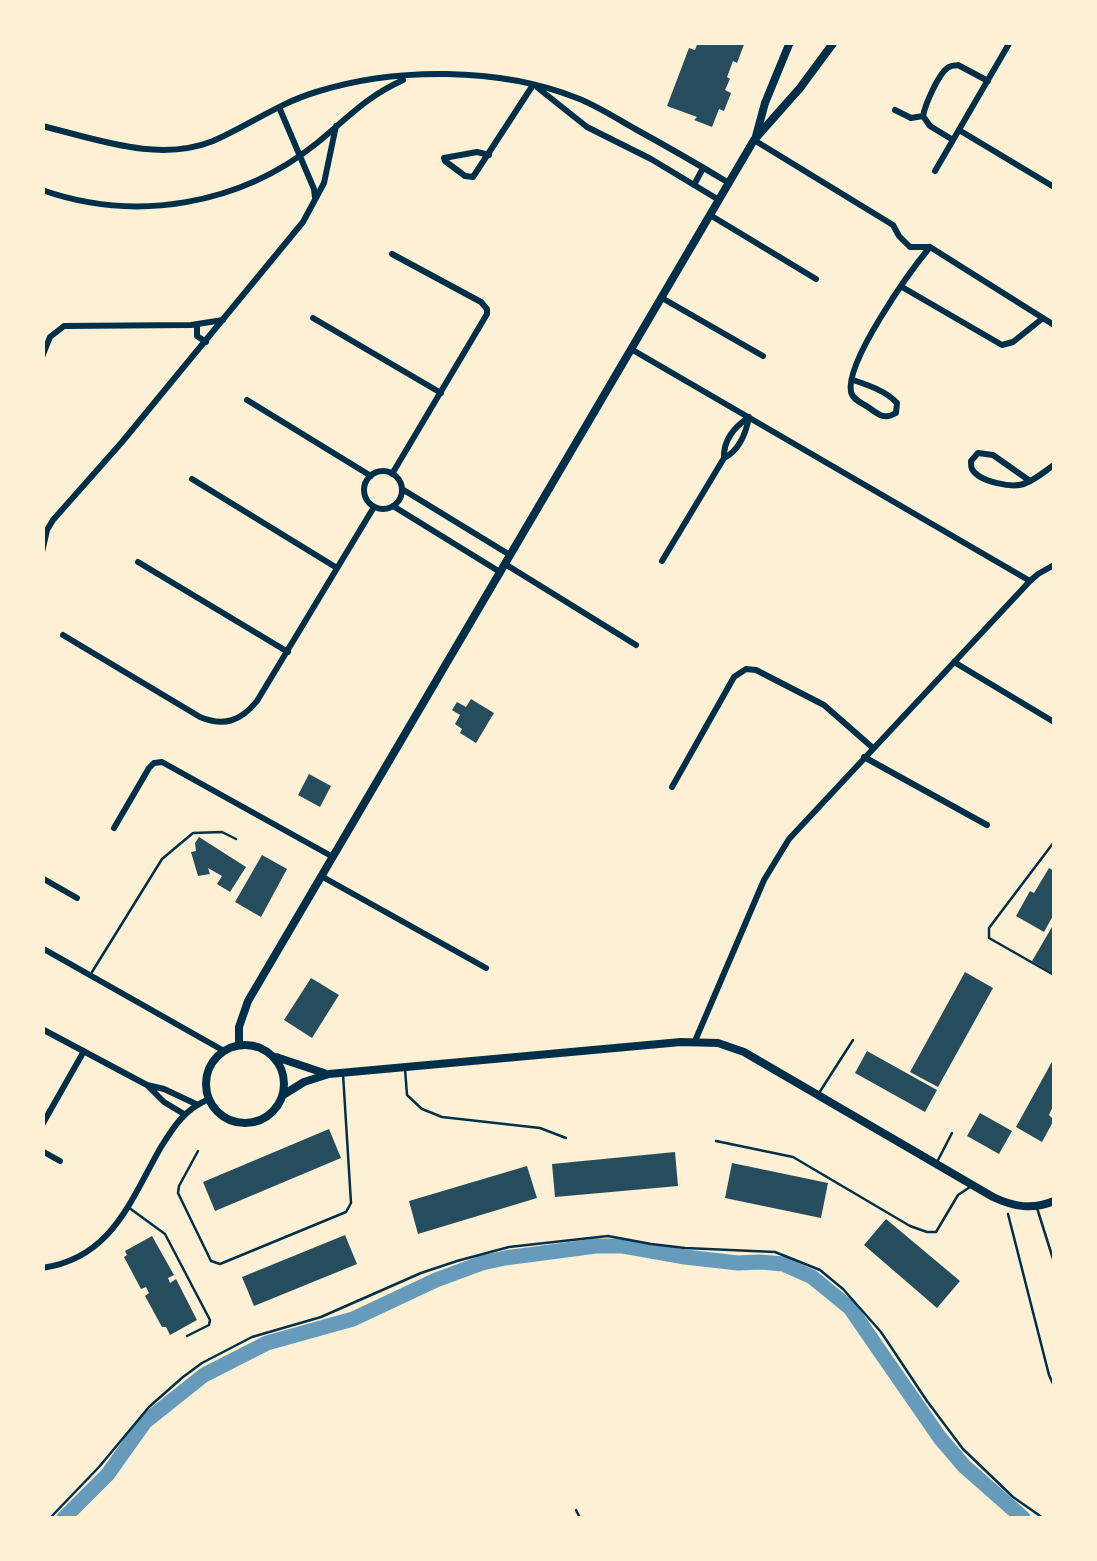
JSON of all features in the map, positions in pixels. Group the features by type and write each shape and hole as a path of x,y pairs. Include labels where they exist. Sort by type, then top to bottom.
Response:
{"street":[{"path":"754,140 790,42"},
{"path":"240,1046 238,1027 243,1009 729,182 754,140 834,42"},
{"path":"936,170 1010,42"},
{"path":"954,140 927,123 923,116 925,106 947,68 958,65 988,81"},
{"path":"42,126 140,148 188,148 332,88 411,76 483,76 533,85 590,104 729,182"},
{"path":"42,190 96,204 168,205 207,199 284,166 364,101 411,76"},
{"path":"488,155 477,152 444,158 465,176 476,175 533,85"},
{"path":"533,85 587,127 652,159 719,200"},
{"path":"279,107 314,189 315,202"},
{"path":"894,110 911,118 923,116"},
{"path":"42,552 53,520 304,222 324,183 336,126"},
{"path":"959,130 1054,187"},
{"path":"754,140 893,224 910,247 930,247 1054,325"},
{"path":"694,185 703,168"},
{"path":"710,215 816,279"},
{"path":"853,380 895,400 896,413 881,416 856,399 853,380 872,332 930,247"},
{"path":"392,254 481,302 487,309 486,318 392,474"},
{"path":"902,286 1002,344 1013,342 1043,318"},
{"path":"662,298 763,356"},
{"path":"313,318 441,393"},
{"path":"42,357 50,336 64,326 224,320"},
{"path":"197,324 198,336 206,342"},
{"path":"632,349 1030,581"},
{"path":"246,400 371,476"},
{"path":"662,561 724,458 724,446 730,435 749,417"},
{"path":"1030,482 988,452 978,453 971,461 973,472 995,482 1018,486 1030,482 1054,464"},
{"path":"381,472 392,474 402,489 400,499 393,506 374,507 364,490 371,476 381,472"},
{"path":"192,478 337,568"},
{"path":"402,489 510,555"},
{"path":"393,506 636,645"},
{"path":"63,635 200,717 230,722 252,707 374,507"},
{"path":"138,562 288,652"},
{"path":"695,1041 772,864 797,829 1030,581 1053,566"},
{"path":"954,662 1054,722"},
{"path":"672,787 734,678 746,669 756,670 824,705 874,748"},
{"path":"864,757 987,825"},
{"path":"114,828 149,768 162,762 333,857"},
{"path":"322,876 486,968"},
{"path":"42,878 77,898"},
{"path":"42,948 224,1051"},
{"path":"42,1029 147,1086 184,1114"},
{"path":"329,1074 299,1066 256,1046 240,1046 224,1051 210,1066 206,1084 213,1106 224,1117 245,1124 266,1118 283,1096 304,1082 329,1074 695,1041 731,1046 1004,1202 1023,1207 1054,1200"},
{"path":"42,1124 84,1051"},
{"path":"270,1054 284,1077 283,1096"},
{"path":"147,1086 198,1104"},
{"path":"42,1268 69,1263 92,1250 108,1234 173,1127 184,1114 209,1100"},
{"path":"42,1151 60,1160"}],"lane":[{"path":"90,975 162,860 193,833 222,832 236,839"},
{"path":"1054,842 990,928 988,938 1054,975"},
{"path":"818,1094 854,1040"},
{"path":"405,1068 407,1095 422,1109 442,1117 540,1128 566,1138"},
{"path":"198,1151 178,1193 214,1264 346,1212 351,1203 343,1073"},
{"path":"937,1162 952,1133"},
{"path":"716,1141 793,1157 910,1226 927,1232 936,1232 958,1195 974,1184"},
{"path":"127,1206 165,1234 210,1320 209,1325 187,1336"},
{"path":"1036,1206 1054,1262"}],"path":[{"path":"1004,1202 1054,1386"},
{"path":"50,1518 160,1397 202,1363 252,1337 321,1317 457,1261 509,1247 608,1236 685,1248 776,1252 820,1270 843,1289 881,1332 963,1449 1014,1497 1044,1518"},
{"path":"576,1510 580,1518"}],"building":[{"path":"698,42 745,42 727,77 730,79 725,90 731,93 712,127 667,106 689,48 695,50"},
{"path":"471,699 494,713 476,743 460,733 462,729 455,724 460,715 452,710 457,702 466,707"},
{"path":"309,774 331,786 320,807 298,795"},
{"path":"199,837 246,867 230,892 217,884 222,876 208,868 210,874 198,876 191,852 196,851"},
{"path":"262,855 287,869 261,917 235,902"},
{"path":"1049,868 1054,871 1054,914 1044,932 1016,916"},
{"path":"1054,929 1054,974 1032,961"},
{"path":"965,972 993,988 938,1087 910,1072"},
{"path":"311,978 339,995 312,1038 284,1020"},
{"path":"867,1051 937,1090 925,1112 855,1073"},
{"path":"1054,1058 1054,1104 1049,1115 1054,1120 1042,1142 1016,1127"},
{"path":"980,1113 1012,1131 999,1154 967,1136"},
{"path":"329,1129 341,1158 215,1211 203,1182"},
{"path":"675,1152 678,1186 555,1197 552,1164"},
{"path":"732,1163 828,1183 821,1218 725,1198"},
{"path":"527,1166 537,1198 418,1234 409,1201"},
{"path":"886,1219 960,1281 937,1308 864,1245"},
{"path":"345,1235 357,1264 254,1306 242,1277"},
{"path":"152,1236 174,1275 168,1278 170,1283 176,1279 197,1320 170,1335 145,1296 149,1293 146,1287 141,1289 124,1257 125,1251"}],"waterway":[{"path":"64,1518 108,1474 145,1422 204,1375 267,1343 353,1319 482,1263 596,1246 623,1246 738,1263 783,1264 812,1277 850,1308 940,1438 964,1466 1023,1518"}]}
